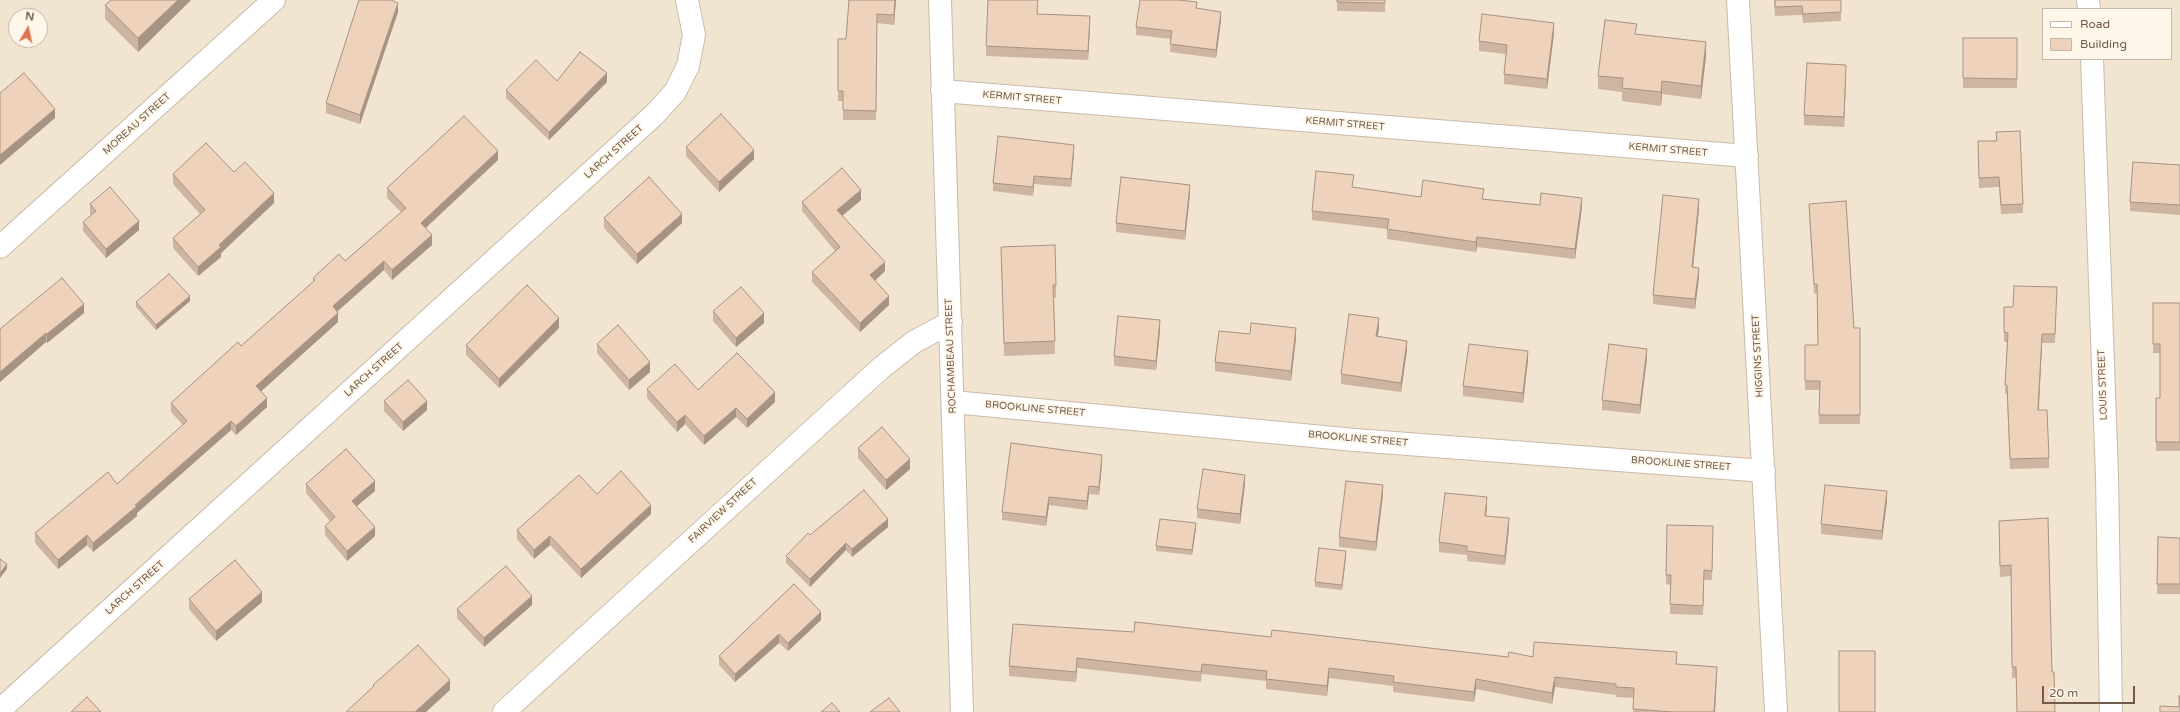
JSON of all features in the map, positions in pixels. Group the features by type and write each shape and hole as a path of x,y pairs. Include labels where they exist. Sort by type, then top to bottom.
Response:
{"street":[{"name":"MOREAU STREET","path":"0,247 274,0"},
{"name":"LARCH STREET","path":"0,710 654,115 683,78 691,56 694,35 687,0"},
{"name":"ROCHAMBEAU STREET","path":"940,0 962,712"},
{"name":"HIGGINS STREET","path":"1738,0 1776,712"},
{"name":"LOUIS STREET","path":"2092,60 2107,476 2112,712"},
{"name":"KERMIT STREET","path":"942,91 1747,156"},
{"name":"FAIRVIEW STREET","path":"504,712 881,368 914,342 951,322"},
{"name":"BROOKLINE STREET","path":"953,402 1355,440 1764,471"}],"shaded area":[{"path":"0,0 2180,0 2180,712 0,712"}],"building":[{"path":"111,0 178,0 138,38 105,5"},
{"path":"359,0 391,0 398,3 360,115 326,103"},
{"path":"849,0 895,0 894,15 877,14 876,111 843,110 843,91 838,91 838,39 846,39"},
{"path":"988,0 1038,0 1037,14 1090,16 1088,51 986,46"},
{"path":"1140,0 1179,0 1197,2 1196,8 1221,12 1216,50 1170,44 1172,31 1136,27"},
{"path":"1337,0 1385,0 1385,3 1337,2"},
{"path":"1775,0 1841,0 1841,12 1803,14 1802,6 1775,7"},
{"path":"1482,14 1554,23 1547,79 1504,74 1507,45 1479,41"},
{"path":"1605,20 1637,24 1635,34 1706,42 1701,86 1662,81 1661,92 1622,88 1623,78 1598,76"},
{"path":"1963,38 2017,38 2017,79 1963,78"},
{"path":"580,52 607,73 549,132 506,90 536,60 557,81"},
{"path":"1807,63 1846,65 1844,117 1804,115"},
{"path":"24,73 55,109 0,155 0,93"},
{"path":"721,114 754,150 719,182 686,147"},
{"path":"464,116 498,151 421,223 432,235 392,270 384,261 333,306 338,313 256,386 267,398 236,426 231,421 135,505 137,506 93,543 87,535 58,560 35,533 108,472 117,484 187,421 171,403 238,342 241,346 315,280 313,278 339,254 345,261 406,208 387,188"},
{"path":"2020,131 2023,204 2001,205 1999,177 1979,178 1978,141 1997,141 1996,132"},
{"path":"998,136 1074,145 1071,179 1034,176 1033,187 993,183"},
{"path":"206,143 234,172 245,162 274,193 219,245 221,247 198,267 173,238 205,210 173,174"},
{"path":"2133,162 2180,165 2180,205 2130,202"},
{"path":"842,168 861,190 837,210 885,262 870,275 889,296 860,323 812,272 840,247 802,202"},
{"path":"1316,171 1354,175 1352,187 1421,197 1423,180 1484,189 1482,199 1540,205 1541,193 1582,198 1575,249 1477,237 1476,242 1387,229 1389,219 1312,211"},
{"path":"649,177 682,214 637,254 604,218"},
{"path":"1121,177 1190,185 1185,231 1116,223"},
{"path":"110,187 139,221 106,249 83,222 96,211 90,204"},
{"path":"1663,195 1699,199 1692,267 1699,268 1695,299 1653,295"},
{"path":"1846,201 1854,328 1860,328 1860,415 1819,415 1820,381 1805,381 1805,345 1818,345 1817,284 1814,284 1809,204"},
{"path":"1055,245 1056,285 1053,285 1055,341 1004,343 1001,247"},
{"path":"169,274 190,296 156,325 136,302"},
{"path":"62,278 84,304 47,334 46,333 0,372 0,329"},
{"path":"527,285 559,318 499,379 466,345"},
{"path":"2014,286 2057,287 2055,334 2042,334 2038,410 2047,410 2049,458 2010,459 2007,385 2005,385 2008,333 2004,332 2004,307 2013,307"},
{"path":"741,287 764,313 736,338 713,311"},
{"path":"2153,303 2180,303 2180,442 2156,442 2156,398 2160,398 2160,344 2153,344"},
{"path":"1349,314 1379,318 1376,336 1407,341 1401,383 1341,374"},
{"path":"1118,316 1160,320 1156,361 1114,356"},
{"path":"1251,323 1296,328 1291,371 1215,362 1219,331 1250,334"},
{"path":"618,325 650,362 629,380 597,344"},
{"path":"1469,344 1528,351 1523,393 1463,386"},
{"path":"1609,344 1647,349 1640,405 1602,400"},
{"path":"737,353 775,392 747,419 736,408 704,436 685,415 677,422 647,389 675,364 698,390"},
{"path":"408,380 427,401 403,422 384,401"},
{"path":"882,427 910,459 886,480 858,448"},
{"path":"1011,443 1102,455 1099,487 1089,486 1087,501 1049,497 1046,517 1002,512"},
{"path":"346,449 375,481 352,501 375,527 347,551 325,526 335,517 306,484"},
{"path":"1203,469 1245,475 1240,514 1197,509"},
{"path":"621,471 651,505 581,569 550,536 534,550 517,530 579,475 597,494"},
{"path":"1346,481 1383,485 1376,542 1339,537"},
{"path":"1825,485 1887,491 1882,531 1821,524"},
{"path":"864,490 888,519 852,549 846,543 810,579 786,556 808,533 810,535"},
{"path":"1445,493 1487,497 1485,516 1509,518 1505,556 1467,551 1467,546 1439,542"},
{"path":"2048,518 2052,672 2054,672 2055,712 2017,712 2016,667 2012,667 2011,565 2000,566 1999,521"},
{"path":"1160,519 1196,523 1192,550 1156,546"},
{"path":"1667,525 1713,526 1712,571 1704,570 1703,606 1670,604 1671,575 1666,575"},
{"path":"2158,537 2180,538 2180,584 2157,584"},
{"path":"1319,548 1346,551 1342,585 1315,582"},
{"path":"0,559 7,564 0,573"},
{"path":"235,560 262,592 216,631 189,599"},
{"path":"506,566 532,596 484,638 457,609"},
{"path":"794,584 821,612 788,643 779,634 735,674 719,656"},
{"path":"1135,622 1271,637 1272,630 1508,657 1509,652 1533,657 1534,642 1677,652 1676,664 1717,667 1714,712 1674,712 1633,709 1634,688 1616,687 1616,684 1555,677 1552,693 1476,679 1474,692 1393,682 1394,676 1329,668 1327,686 1266,679 1267,671 1202,664 1201,672 1077,658 1076,672 1009,666 1013,624 1134,632"},
{"path":"418,645 450,680 415,712 346,712 374,686 373,685"},
{"path":"1839,651 1875,651 1875,712 1839,712"},
{"path":"2179,696 2180,712 2160,712 2160,706 2179,707"},
{"path":"87,697 101,712 71,712"},
{"path":"889,698 900,712 870,712"},
{"path":"832,703 840,712 821,712"}]}
